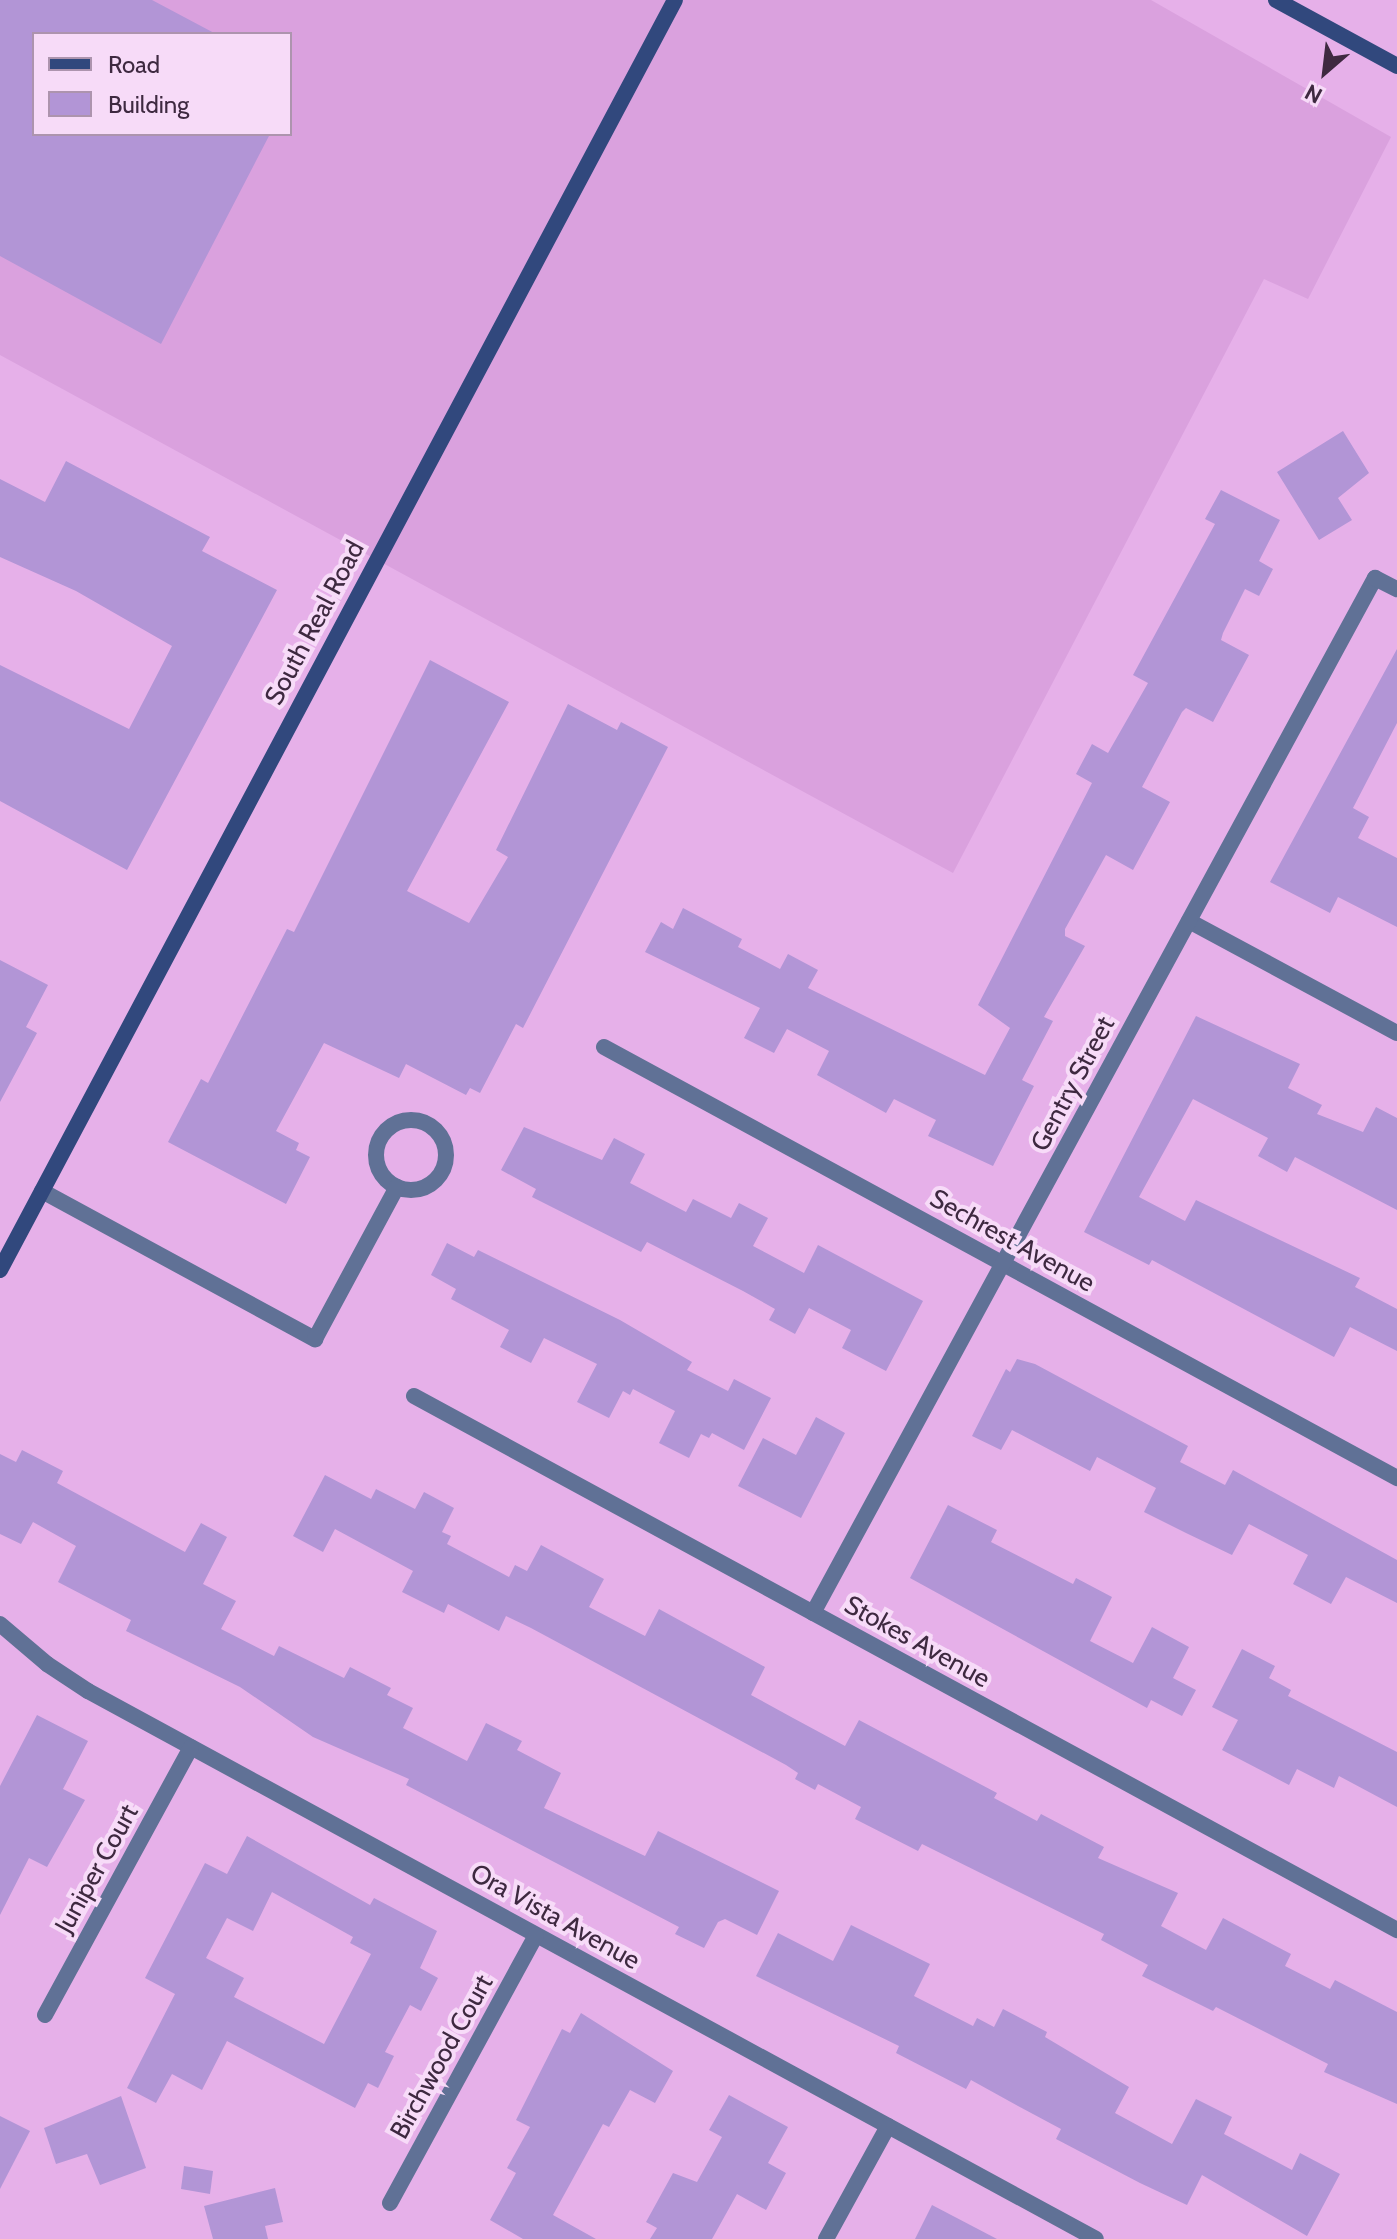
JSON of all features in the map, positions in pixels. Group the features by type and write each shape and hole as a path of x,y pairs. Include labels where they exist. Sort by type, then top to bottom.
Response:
{"street":[{"name":"South Real Road","path":"0,1270 675,0"},
{"path":"1276,0 1397,66"},
{"name":"Gentry Street","path":"813,1613 1375,578 1397,589"},
{"path":"1189,921 1397,1033"},
{"name":"Sechrest Avenue","path":"604,1047 1397,1478"},
{"path":"399,1122 425,1123 444,1143 443,1169 423,1188 397,1187 378,1167 379,1140 399,1122"},
{"path":"42,1191 315,1339 397,1187"},
{"name":"Stokes Avenue","path":"414,1396 1397,1930"},
{"name":"Ora Vista Avenue","path":"0,1624 47,1664 191,1747 1096,2239"},
{"name":"Juniper Court","path":"45,2015 191,1747"},
{"name":"Birchwood Court","path":"390,2203 536,1935"},
{"path":"826,2239 888,2126"}],"shaded area":[{"path":"0,0 1151,0 1391,137 1308,299 1264,279 953,873 0,355"}],"building":[{"path":"0,0 152,0 212,32 32,32 32,136 269,136 161,344 0,256"},
{"path":"1343,431 1369,473 1338,498 1352,520 1319,540 1277,472"},
{"path":"66,461 210,537 202,551 277,590 127,870 0,801 0,665 129,729 172,646 76,591 0,557 0,479 45,502"},
{"path":"1221,490 1280,520 1259,561 1273,569 1259,596 1245,589 1221,640 1249,655 1213,722 1186,708 1182,712 1142,787 1170,802 1133,870 1106,855 1065,929 1065,936 1085,946 1044,1017 1053,1021 1022,1080 1034,1086 993,1166 928,1136 936,1120 894,1099 886,1113 817,1075 829,1051 787,1029 774,1053 744,1038 760,1008 645,952 661,922 673,929 683,908 742,939 738,947 780,969 788,954 818,970 808,988 985,1075 1010,1028 978,1005 1092,783 1076,774 1092,744 1108,753 1148,683 1133,675 1215,524 1205,519"},
{"path":"1397,649 1397,723 1353,808 1369,817 1358,838 1397,858 1397,927 1338,897 1330,913 1270,882"},
{"path":"430,660 509,702 407,891 469,923 508,857 496,850 568,704 617,730 621,722 668,747 523,1028 516,1024 480,1093 470,1088 466,1095 406,1064 399,1078 324,1043 276,1131 299,1143 296,1150 310,1157 286,1204 168,1142 201,1079 208,1083 287,929 294,932"},
{"path":"0,960 48,985 26,1027 37,1033 0,1102"},
{"path":"1196,1016 1300,1064 1288,1088 1322,1105 1317,1114 1363,1132 1376,1107 1397,1118 1397,1210 1295,1157 1287,1172 1258,1156 1268,1138 1193,1099 1139,1197 1185,1221 1196,1200 1360,1278 1355,1287 1397,1309 1397,1351 1350,1327 1334,1357 1152,1260 1149,1265 1084,1232"},
{"path":"524,1127 602,1160 614,1138 645,1154 630,1183 686,1212 693,1199 731,1218 739,1203 768,1218 753,1246 804,1273 818,1245 923,1301 886,1371 842,1348 851,1330 809,1308 795,1334 769,1320 775,1309 743,1291 647,1242 641,1252 532,1197 536,1189 501,1170"},
{"path":"447,1243 474,1257 478,1250 620,1320 692,1362 687,1370 728,1391 734,1379 771,1398 744,1450 712,1433 709,1438 701,1434 689,1458 659,1443 675,1411 633,1389 630,1395 623,1391 609,1418 577,1402 597,1364 544,1338 531,1363 500,1347 509,1330 451,1299 456,1289 431,1275"},
{"path":"1017,1359 1035,1364 1188,1446 1180,1462 1225,1485 1233,1470 1397,1560 1397,1603 1346,1577 1331,1604 1293,1584 1308,1555 1249,1524 1232,1555 1144,1512 1156,1488 1097,1457 1090,1471 1012,1430 1001,1450 972,1436 1006,1369 1010,1372"},
{"path":"816,1417 845,1433 801,1518 738,1486 763,1438 796,1455"},
{"path":"22,1450 63,1471 57,1483 185,1552 201,1523 227,1537 203,1584 236,1601 221,1629 274,1656 279,1646 344,1678 350,1667 391,1688 387,1695 413,1708 403,1728 467,1761 486,1723 522,1741 517,1750 561,1773 544,1808 645,1856 658,1831 779,1891 757,1935 725,1919 718,1922 704,1948 675,1934 679,1927 406,1785 409,1779 313,1737 240,1687 126,1631 131,1620 58,1582 76,1546 33,1522 21,1544 0,1534 0,1454 16,1462"},
{"path":"325,1475 371,1499 376,1489 415,1509 424,1492 454,1508 442,1532 451,1536 447,1544 509,1577 515,1565 527,1571 541,1545 604,1579 589,1607 645,1636 659,1609 765,1667 751,1695 845,1746 859,1720 997,1793 994,1798 1037,1821 1041,1814 1104,1847 1098,1858 1178,1893 1161,1926 1206,1950 1223,1918 1291,1954 1285,1966 1330,1989 1335,1980 1397,2012 1397,2104 1324,2072 1328,2064 1216,2007 1213,2011 1142,1976 1148,1965 1101,1940 1104,1934 922,1844 918,1851 855,1819 861,1807 818,1784 815,1790 795,1779 798,1773 786,1765 531,1628 506,1616 499,1631 448,1604 444,1613 402,1592 413,1571 335,1529 323,1552 293,1536"},
{"path":"948,1505 997,1530 991,1542 1073,1584 1076,1578 1112,1597 1090,1641 1133,1663 1152,1627 1189,1647 1173,1678 1196,1690 1182,1716 1151,1700 1147,1708 910,1578"},
{"path":"1242,1649 1275,1666 1269,1678 1291,1690 1288,1696 1397,1752 1397,1807 1339,1776 1334,1788 1297,1769 1289,1785 1222,1750 1238,1720 1212,1707"},
{"path":"37,1715 88,1741 63,1789 85,1800 47,1867 29,1858 0,1915 0,1786"},
{"path":"247,1836 370,1905 374,1898 437,1931 420,1968 438,1978 421,2011 410,2005 385,2052 394,2056 378,2088 368,2083 355,2108 227,2041 202,2090 172,2074 156,2103 127,2088 175,1994 145,1978 205,1863 227,1874","holes":["272,1892 353,1937 350,1943 371,1954 324,2044 234,1997 244,1978 206,1958 227,1918 253,1931"]},
{"path":"851,1925 930,1964 914,1996 973,2026 977,2018 994,2027 1003,2009 1047,2032 1045,2037 1129,2087 1115,2113 1172,2144 1196,2099 1232,2117 1224,2134 1292,2170 1300,2153 1340,2174 1307,2236 1202,2175 1187,2205 1140,2183 1056,2139 1061,2129 971,2080 966,2089 896,2053 899,2046 756,1976 778,1933 833,1961"},
{"path":"581,2013 673,2071 655,2103 630,2090 609,2127 603,2124 553,2215 596,2239 523,2239 490,2220 516,2173 507,2168 530,2127 516,2120 562,2029 570,2033"},
{"path":"729,2095 788,2127 768,2163 786,2173 766,2210 737,2194 712,2239 650,2239 657,2228 646,2222 673,2173 697,2182 722,2137 709,2130"},
{"path":"121,2096 146,2168 100,2185 87,2154 56,2164 44,2128"},
{"path":"0,2116 30,2131 0,2189"},
{"path":"184,2166 213,2171 210,2194 181,2189"},
{"path":"275,2188 283,2222 265,2226 268,2239 213,2239 204,2206"},
{"path":"932,2205 997,2239 915,2239"}]}
